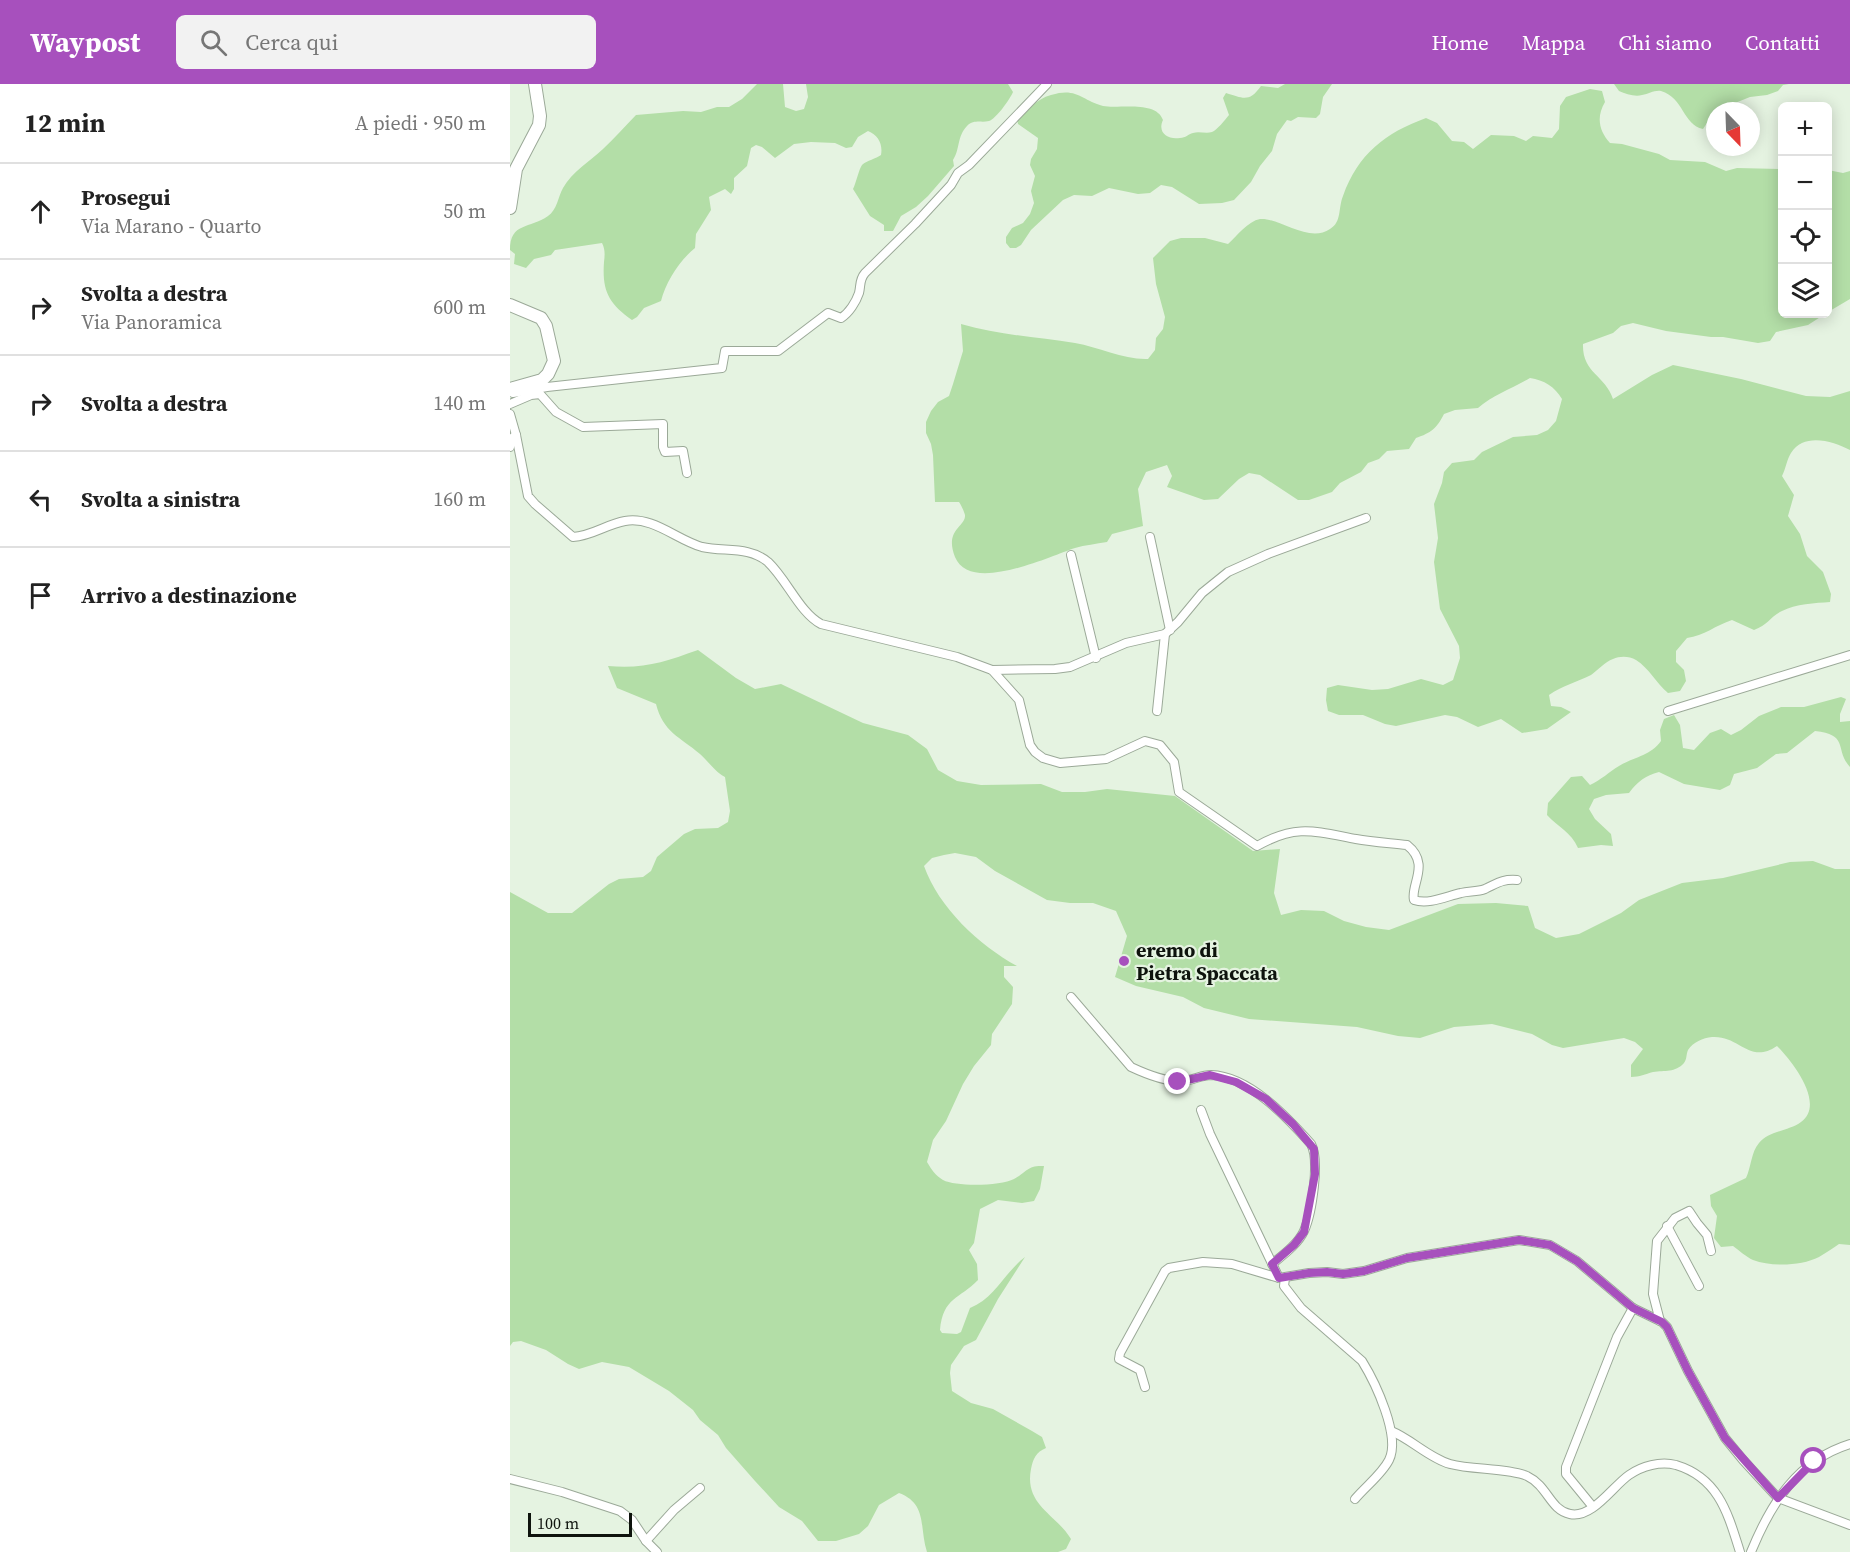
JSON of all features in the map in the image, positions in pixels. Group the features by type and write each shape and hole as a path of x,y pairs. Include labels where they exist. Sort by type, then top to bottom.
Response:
{"street":[{"path":"510,208 516,169 539,125 540,116 535,84"},
{"path":"510,391 722,368 725,351 778,351 828,313 841,318 849,311 859,293 860,280 865,273 915,224 951,185 958,173 969,165 1047,84"},
{"path":"510,305 541,318 546,326 554,361 548,374 542,380 510,391"},
{"path":"510,405 531,395 540,394 556,412 583,427 663,424 665,452 683,451 687,473"},
{"path":"510,414 528,496 573,537 583,537 626,521 639,521 702,546 746,551 758,555 768,563 809,617 821,624 957,657 992,670 1070,667 1096,658 1126,643 1167,632 1202,594 1227,572 1268,554 1366,518"},
{"path":"510,447 512,438 516,435"},
{"path":"1150,537 1167,632 1157,711"},
{"path":"1071,555 1096,658"},
{"path":"1668,711 1850,655"},
{"path":"992,670 1020,700 1030,745 1043,759 1060,763 1106,759 1145,741 1160,745 1174,762 1179,792 1257,846 1276,835 1299,831 1317,831 1358,840 1407,845 1416,858 1420,873 1412,896 1414,900 1420,902 1483,890 1503,879 1517,880"},
{"path":"1071,997 1131,1067 1178,1082 1210,1075 1236,1082 1266,1099 1311,1144 1315,1154 1315,1174 1304,1232 1294,1245 1272,1264"},
{"path":"1201,1110 1210,1134 1284,1286 1301,1308 1362,1361 1381,1402 1391,1431 1392,1452 1390,1459 1355,1499"},
{"path":"1660,1321 1653,1294 1656,1245 1659,1236 1679,1215 1689,1211 1707,1234 1711,1251"},
{"path":"1667,1226 1699,1286"},
{"path":"1145,1387 1140,1370 1119,1359 1132,1330 1165,1271 1176,1266 1203,1262 1232,1264 1282,1278 1309,1273 1343,1274 1364,1271 1407,1258 1519,1240 1550,1245 1577,1261 1633,1308 1660,1321 1667,1327 1725,1438 1778,1498 1850,1525"},
{"path":"1593,1507 1567,1476 1566,1467 1617,1337 1633,1308"},
{"path":"1391,1431 1450,1464 1525,1475 1546,1491 1555,1506 1564,1512 1577,1514 1593,1507 1636,1471 1660,1463 1673,1464 1701,1476 1709,1484 1729,1519 1740,1552"},
{"path":"1751,1552 1778,1498 1814,1461 1831,1450 1850,1444"},
{"path":"510,1479 562,1492 620,1511 632,1520 646,1541 657,1552"},
{"path":"646,1541 674,1510 700,1488"}],"green space":[{"path":"757,84 783,84 785,107 796,111 804,109 808,97 806,84 1008,84 1013,92 995,117 986,122 972,123 967,126 953,160 954,166 928,196 901,216 893,231 884,231 884,225 870,216 853,189 862,165 881,155 879,140 868,131 858,137 852,147 846,148 835,143 794,144 775,158 762,147 756,145 751,148 747,166 734,178 734,189 731,194 725,189 709,197 711,210 696,234 695,248 674,272 661,301 644,308 632,320 617,308 608,295 604,280 602,243 555,250 551,255 534,259 526,268 514,264 515,254 510,250 513,235 517,230 551,213 571,177 636,115 683,111 701,112 717,107 729,107 742,99"},
{"path":"1285,84 1332,84 1323,97 1320,114 1316,118 1298,117 1291,121 1287,120 1277,134 1272,151 1251,182 1234,200 1199,204 1172,187 1161,185 1150,193 1138,194 1109,188 1092,196 1074,195 1063,200 1031,230 1021,245 1010,248 1006,243 1006,237 1012,228 1023,223 1034,203 1031,191 1035,176 1030,165 1037,149 1038,138 1018,124 1017,118 1041,99 1067,92 1103,106 1153,110 1163,120 1161,129 1165,135 1176,138 1195,132 1210,133 1216,129 1229,115 1223,98 1226,93 1245,98 1253,95 1261,86 1278,88"},
{"path":"1614,84 1789,84 1767,95 1750,97 1738,102 1706,102 1706,124 1703,129 1691,122 1669,94 1658,91 1639,96 1619,91"},
{"path":"1590,89 1602,91 1605,102 1600,113 1600,124 1603,134 1610,143 1659,154 1670,160 1705,162 1726,171 1737,168 1778,169 1778,318 1819,318 1808,325 1776,332 1770,341 1758,343 1666,331 1633,323 1621,326 1613,333 1583,344 1584,354 1590,368 1605,384 1613,399 1673,365 1741,379 1806,396 1830,397 1850,391 1850,450 1827,441 1803,442 1791,453 1782,476 1794,495 1788,516 1800,534 1807,556 1823,572 1831,594 1830,602 1806,604 1787,609 1754,630 1732,620 1687,638 1676,651 1676,662 1684,670 1686,681 1680,691 1668,693 1641,663 1633,659 1619,657 1613,659 1591,675 1549,695 1551,706 1561,707 1571,712 1547,729 1522,733 1501,719 1478,727 1457,717 1445,715 1396,726 1363,715 1339,715 1328,711 1327,688 1338,685 1372,690 1388,689 1421,679 1443,685 1453,680 1460,658 1459,646 1440,609 1434,562 1438,538 1434,504 1444,472 1452,463 1474,460 1482,452 1513,437 1537,435 1548,430 1556,421 1562,399 1549,385 1530,378 1478,408 1455,410 1444,414 1430,432 1416,438 1409,449 1387,451 1379,459 1368,463 1361,472 1340,483 1332,492 1309,500 1298,500 1260,475 1249,473 1239,479 1218,499 1204,500 1167,487 1172,476 1167,465 1146,472 1138,489 1143,526 1112,534 1107,542 1079,547 1010,570 992,573 963,568 955,557 952,540 965,515 959,502 935,502 933,455 926,433 926,422 931,411 938,402 949,396 963,351 961,324 1004,333 1075,343 1139,359 1148,359 1155,350 1156,338 1163,329 1165,317 1156,284 1153,258 1170,241 1181,238 1205,238 1228,244 1247,226 1260,219 1267,219 1303,232 1322,233 1336,223 1349,181 1365,157 1386,138 1398,131 1426,118 1437,123 1452,141 1464,142 1473,149 1491,135 1514,136 1526,141 1533,136 1552,138 1559,129 1560,106 1566,97"},
{"path":"1832,171 1843,173 1850,171 1850,299 1832,310"},
{"path":"698,650 755,689 781,684 863,723 908,735 927,749 938,770 957,781 981,785 1041,784 1062,792 1107,789 1175,796 1253,851 1280,849 1274,893 1281,915 1301,910 1324,911 1344,921 1389,930 1458,904 1496,903 1528,906 1535,928 1556,938 1579,934 1621,913 1639,900 1682,883 1723,878 1790,862 1813,861 1835,869 1850,869 1850,1245 1839,1244 1812,1260 1795,1264 1777,1264 1753,1260 1733,1246 1721,1247 1714,1238 1717,1216 1711,1206 1710,1195 1746,1178 1754,1151 1759,1143 1768,1136 1796,1125 1808,1114 1810,1105 1804,1083 1791,1062 1777,1046 1759,1052 1730,1040 1712,1037 1693,1045 1688,1050 1684,1063 1677,1068 1631,1077 1631,1065 1643,1049 1635,1042 1624,1038 1563,1048 1532,1034 1492,1024 1454,1027 1420,1038 1398,1036 1357,1027 1249,1019 1204,1008 1183,997 1136,986 1115,977 1127,936 1116,911 1093,903 1047,900 995,871 976,857 955,853 932,858 924,866 950,911 975,936 1017,966 1004,966 1004,977 1013,987 1012,1004 992,1034 991,1045 963,1084 946,1121 933,1140 927,1162 943,1180 968,1185 1008,1181 1030,1168 1044,1166 1040,1189 1034,1201 1022,1203 998,1200 980,1209 974,1243 969,1250 977,1264 978,1280 949,1305 942,1319 940,1330 942,1333 961,1332 970,1308 986,1298 1025,1257 998,1299 976,1340 964,1346 951,1365 952,1391 971,1403 993,1409 1042,1437 1046,1448 1037,1454 1033,1462 1030,1481 1032,1492 1071,1539 1066,1549 1058,1552 927,1552 918,1510 914,1503 899,1493 879,1505 868,1526 859,1534 836,1541 818,1541 802,1521 779,1507 726,1448 718,1435 700,1420 693,1410 669,1391 629,1367 602,1362 579,1369 546,1350 521,1341 513,1342 510,1346 510,892 548,913 572,913 609,884 619,879 643,877 651,871 657,857 684,834 695,829 718,828 728,822 730,811 725,777 668,728 656,704 617,688 608,666 654,664"},
{"path":"1841,697 1846,699 1840,714 1840,722 1850,721 1850,767 1837,739 1826,733 1815,731 1787,753 1776,754 1757,768 1734,774 1730,785 1720,790 1684,784 1659,772 1642,780 1629,793 1606,795 1594,799 1589,809 1595,819 1611,834 1613,846 1578,848 1568,834 1547,815 1548,803 1571,777 1582,776 1590,785 1619,766 1642,756 1657,746 1661,741 1660,730 1664,719 1674,715 1680,725 1683,748 1694,750 1710,733 1721,729 1731,735 1759,716 1781,707 1804,707"}],"place":[{"name":"eremo di Pietra Spaccata","path":"1124,961"}],"route":[{"path":"1178,1082 1210,1075 1236,1082 1266,1099 1293,1124 1314,1149 1315,1174 1304,1232 1294,1245 1272,1264 1279,1278 1309,1273 1343,1274 1364,1271 1407,1258 1519,1240 1550,1245 1577,1261 1633,1308 1662,1322 1667,1327 1681,1358 1725,1438 1778,1498 1814,1461"}]}
